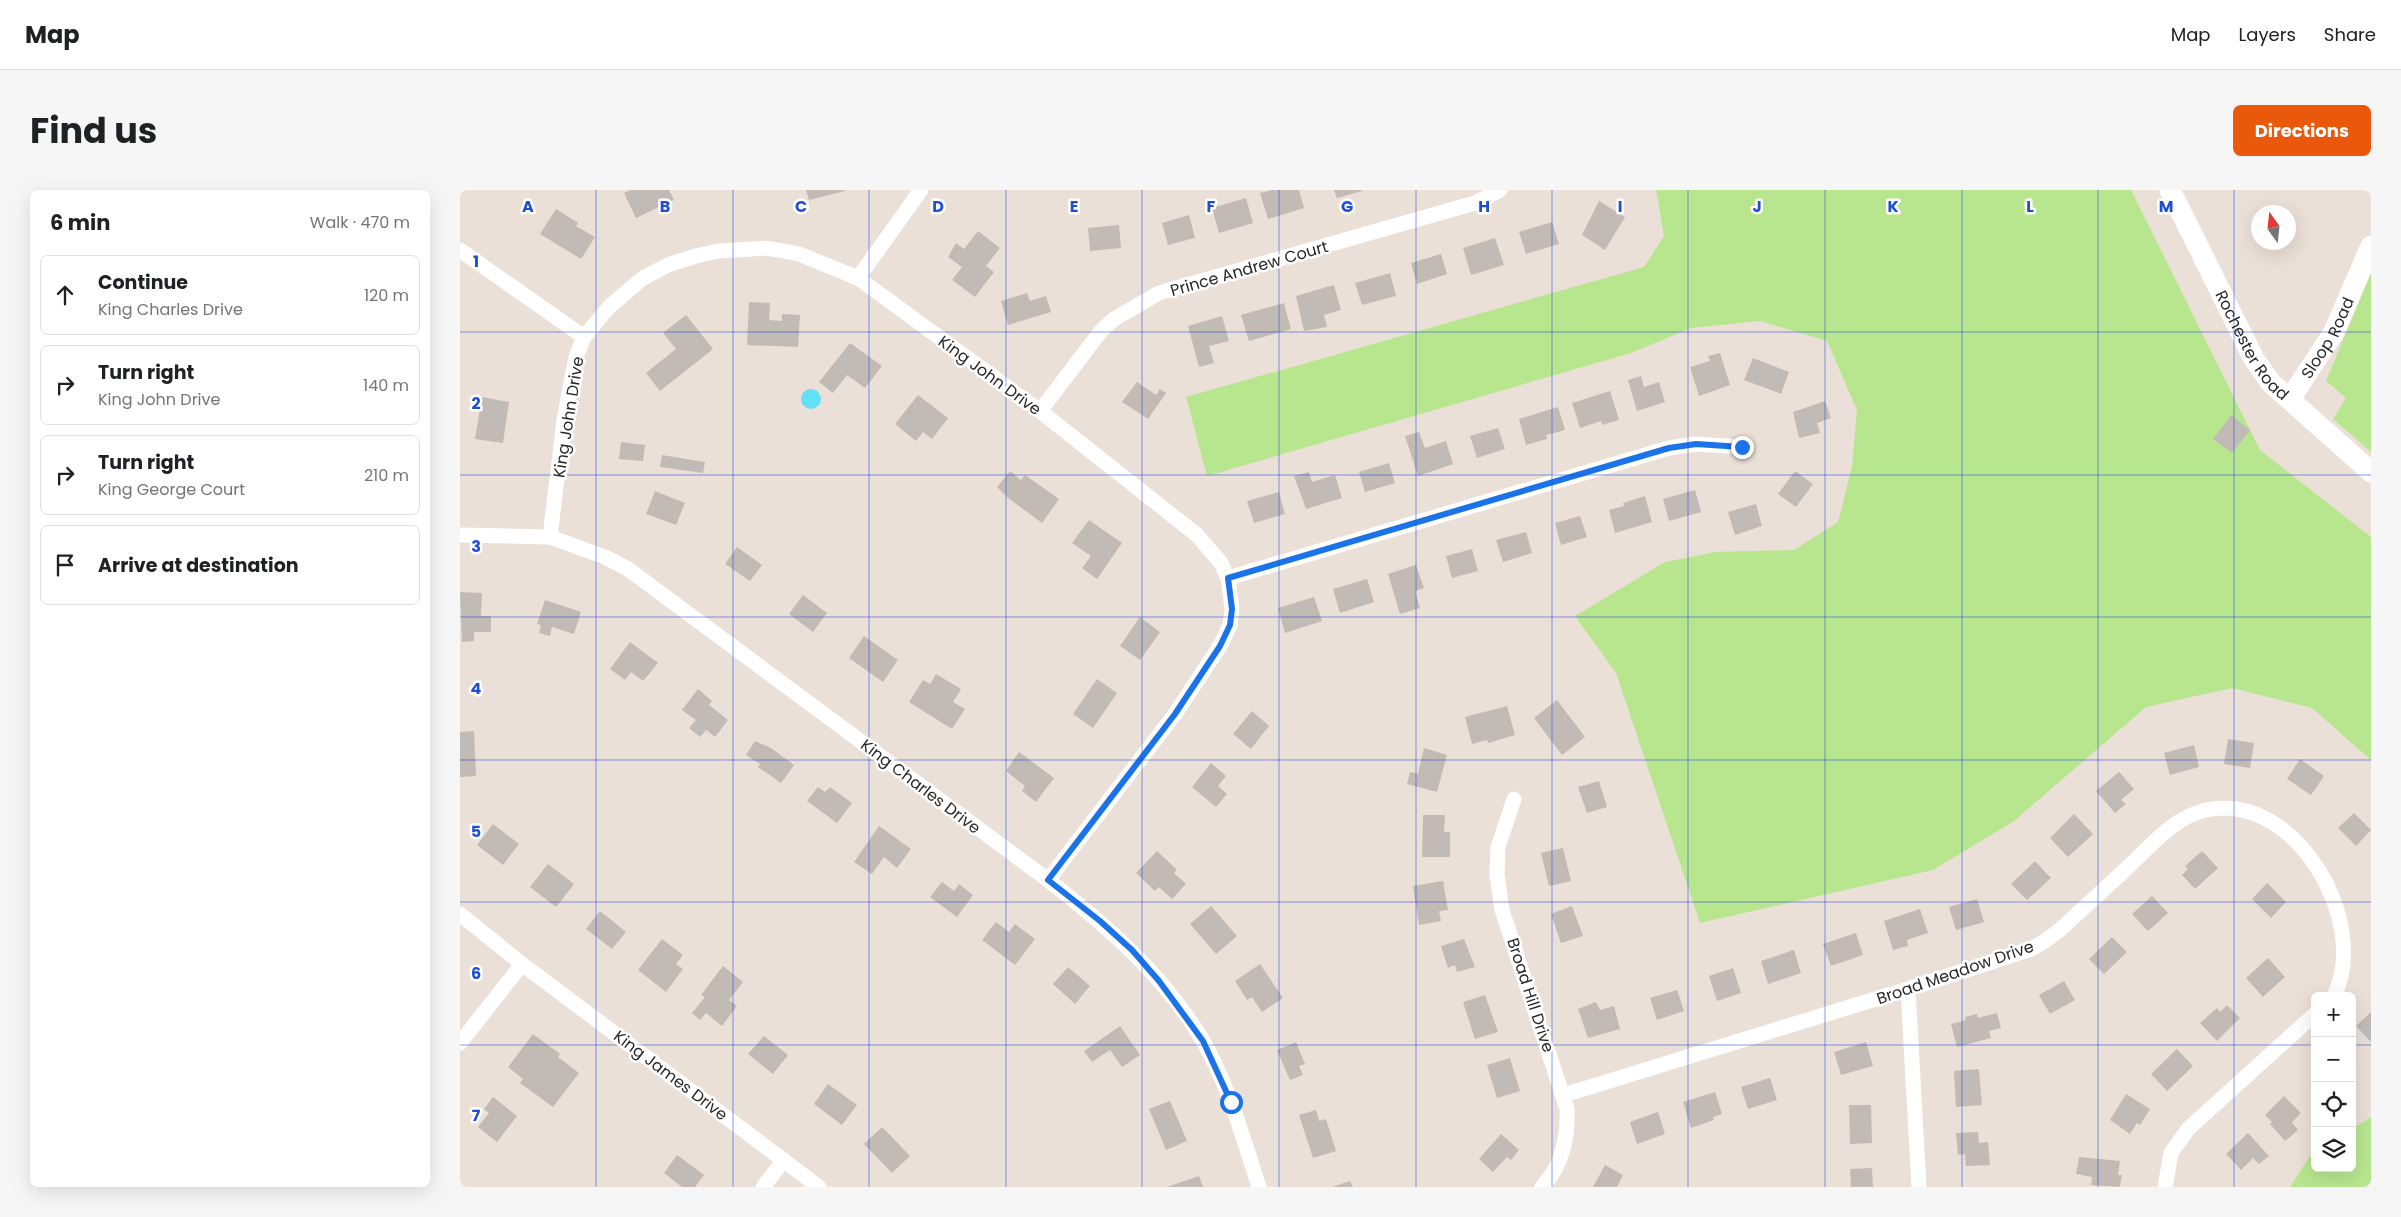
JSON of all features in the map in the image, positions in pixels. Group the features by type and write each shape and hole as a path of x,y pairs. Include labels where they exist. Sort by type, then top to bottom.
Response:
{"street":[{"path":"858,278 922,190"},
{"name":"Prince Andrew Court","path":"1040,411 1101,331 1122,314 1158,294 1475,203 1500,190"},
{"name":"Rochester Road","path":"2170,190 2254,359 2271,383 2371,472"},
{"name":"Sloop Road","path":"2290,400 2334,332 2371,246"},
{"name":"King John Drive","path":"550,537 571,378 584,337 609,307 643,278 670,264 696,256 744,249 782,250 799,254 858,278 1040,411 1197,535 1221,563 1228,578 1232,609 1230,625 1220,646 1175,714 1048,880"},
{"path":"460,250 584,337"},
{"path":"1228,578 1669,448 1696,444 1742,447"},
{"name":"King Charles Drive","path":"460,535 550,537 605,557 628,569 1048,880 1100,921 1132,950 1179,1007 1203,1041 1231,1102 1259,1187"},
{"name":"Broad Hill Drive","path":"1514,799 1498,847 1497,874 1502,910 1567,1109 1566,1138 1559,1162 1542,1187"},
{"name":"Broad Meadow Drive","path":"1564,1095 2015,955 2045,942 2168,830 2190,815 2207,810 2238,807 2271,818 2288,827 2318,855 2336,878 2347,897 2358,939 2356,957 2348,977 2337,992"},
{"name":"King James Drive","path":"460,914 522,964 819,1187"},
{"path":"460,1043 522,964"},
{"path":"1908,989 1919,1187"},
{"path":"2165,1187 2171,1153 2183,1135 2311,1018"},
{"path":"763,1187 784,1160"}],"green space":[{"path":"1656,190 2131,190 2260,450 2371,537 2371,760 2312,708 2232,688 2146,707 2014,821 1933,870 1700,923 1616,673 1575,616 1665,562 1716,552 1794,550 1838,522 1852,466 1857,410 1827,341 1760,321 1691,328 1631,353 1207,476 1186,397 1644,267 1664,236"},
{"path":"2371,273 2371,452 2333,419 2346,398 2326,381"},
{"path":"2371,1117 2371,1187 2290,1187 2311,1155 2311,1172 2356,1172 2356,1126"}],"water":[{"path":"811,389 818,392 821,399 818,406 811,409 804,406 801,399 804,392"}],"building":[{"path":"631,190 669,190 674,200 636,218 624,193"},
{"path":"806,190 845,190 845,191 809,200"},
{"path":"1272,190 1299,190 1304,208 1268,219 1260,193"},
{"path":"1334,190 1362,190 1362,191 1337,198"},
{"path":"1246,198 1253,223 1219,233 1212,208"},
{"path":"1599,201 1625,217 1605,250 1582,235"},
{"path":"556,209 578,223 576,226 595,237 581,259 540,234"},
{"path":"1189,215 1195,238 1168,245 1162,223"},
{"path":"1552,222 1559,244 1526,254 1519,232"},
{"path":"1119,225 1121,248 1090,251 1088,228"},
{"path":"978,231 1000,248 986,266 994,272 975,297 952,280 962,267 948,257 956,243 964,249"},
{"path":"1495,238 1504,265 1471,275 1463,248"},
{"path":"1441,254 1447,274 1417,284 1411,263"},
{"path":"1390,273 1396,296 1362,305 1355,283"},
{"path":"1334,285 1341,310 1324,315 1327,327 1304,331 1296,296"},
{"path":"1027,293 1030,301 1046,296 1051,312 1008,325 1001,301"},
{"path":"749,302 770,303 769,320 782,321 782,314 800,315 798,347 747,345"},
{"path":"1284,303 1291,329 1249,341 1241,315"},
{"path":"686,315 713,349 660,391 646,373 676,349 663,333"},
{"path":"1222,316 1229,341 1209,346 1214,363 1199,367 1188,326"},
{"path":"850,343 882,366 865,388 847,375 833,393 819,382"},
{"path":"1720,353 1730,385 1699,396 1690,367 1710,361 1708,356"},
{"path":"1753,358 1789,372 1781,394 1744,380"},
{"path":"1641,376 1644,387 1659,382 1665,402 1637,411 1628,380"},
{"path":"1137,382 1156,395 1160,389 1166,393 1148,419 1122,402"},
{"path":"1610,391 1619,420 1602,425 1601,421 1580,428 1572,403"},
{"path":"918,395 948,418 932,439 923,432 916,441 895,424"},
{"path":"482,397 509,402 503,443 475,439"},
{"path":"1825,401 1831,418 1817,423 1820,433 1799,438 1793,412"},
{"path":"1558,407 1565,430 1546,435 1547,439 1526,445 1519,419"},
{"path":"2231,415 2250,430 2232,453 2213,439"},
{"path":"1498,428 1505,449 1477,458 1470,436"},
{"path":"1419,432 1425,448 1446,441 1453,464 1418,476 1405,436"},
{"path":"621,442 645,445 643,461 619,459"},
{"path":"662,455 705,462 703,473 660,467"},
{"path":"1389,463 1395,483 1365,492 1359,472"},
{"path":"1010,471 1021,480 1025,475 1059,499 1042,523 1008,498 997,487"},
{"path":"1795,471 1813,484 1796,507 1778,494"},
{"path":"1309,472 1312,482 1335,475 1342,498 1306,509 1294,476"},
{"path":"1695,490 1701,512 1669,521 1663,499"},
{"path":"655,491 685,503 676,525 646,514"},
{"path":"1279,492 1285,514 1254,523 1247,501"},
{"path":"1645,496 1652,522 1615,533 1609,510 1624,506 1623,503"},
{"path":"1756,504 1762,526 1735,535 1728,512"},
{"path":"1580,516 1587,537 1561,545 1555,523"},
{"path":"1089,520 1122,543 1097,579 1082,568 1091,556 1072,543"},
{"path":"1526,532 1532,553 1503,562 1496,540"},
{"path":"737,547 762,565 750,581 725,564"},
{"path":"1472,549 1478,571 1452,578 1446,556"},
{"path":"1416,565 1424,588 1415,591 1420,608 1400,614 1388,574"},
{"path":"1367,579 1374,602 1340,613 1333,589"},
{"path":"460,592 482,593 481,616 491,616 491,632 474,632 474,641 462,642"},
{"path":"803,595 827,613 813,632 789,614"},
{"path":"1314,597 1322,621 1285,633 1278,608"},
{"path":"545,600 581,612 574,634 552,627 550,636 539,633 541,625 537,624"},
{"path":"1140,617 1160,632 1140,660 1120,646"},
{"path":"864,636 898,660 883,682 849,658"},
{"path":"630,642 658,663 643,681 631,672 625,680 610,669"},
{"path":"936,674 961,689 953,702 965,709 952,729 909,702 923,680 930,684"},
{"path":"1097,679 1117,693 1093,728 1073,714"},
{"path":"698,689 712,701 709,705 728,720 715,737 706,730 700,737 689,728 696,720 682,710"},
{"path":"1557,700 1585,737 1562,755 1534,718"},
{"path":"1507,706 1515,735 1488,743 1487,740 1472,744 1465,717"},
{"path":"1252,711 1269,726 1251,749 1233,734"},
{"path":"474,731 476,776 460,777 460,732"},
{"path":"2228,739 2254,743 2250,768 2224,764"},
{"path":"755,741 771,748 794,765 781,783 758,767 760,764 746,755"},
{"path":"2194,745 2199,767 2170,775 2164,753"},
{"path":"1424,748 1447,755 1437,792 1407,784 1410,772 1418,774"},
{"path":"1019,752 1054,778 1036,802 1022,791 1025,786 1006,771"},
{"path":"2300,759 2324,776 2311,795 2287,779"},
{"path":"1211,763 1226,776 1218,786 1227,794 1216,807 1192,787"},
{"path":"2119,772 2134,789 2121,800 2126,804 2115,813 2096,791"},
{"path":"1599,781 1607,807 1587,813 1578,787"},
{"path":"818,787 825,792 830,787 852,803 837,823 807,801"},
{"path":"2354,813 2371,830 2356,846 2338,828"},
{"path":"2074,814 2093,834 2068,857 2050,838"},
{"path":"1423,815 1445,815 1444,832 1450,832 1450,857 1422,857"},
{"path":"493,824 519,844 503,865 477,845"},
{"path":"879,826 911,849 897,868 884,857 872,874 854,862"},
{"path":"1563,848 1571,881 1549,886 1541,853"},
{"path":"1157,851 1177,870 1174,873 1186,884 1172,899 1159,887 1155,891 1136,873"},
{"path":"2202,851 2218,868 2195,889 2182,875 2188,869 2185,866"},
{"path":"2035,861 2051,878 2027,900 2011,884"},
{"path":"548,864 574,884 556,907 530,887"},
{"path":"1443,881 1448,910 1439,911 1441,921 1419,925 1413,886"},
{"path":"942,882 954,891 959,884 973,895 957,917 930,897"},
{"path":"2267,883 2286,902 2271,918 2252,899"},
{"path":"2152,896 2168,913 2148,931 2132,914"},
{"path":"1977,899 1984,922 1956,930 1949,907"},
{"path":"1211,906 1237,936 1216,954 1190,924"},
{"path":"1572,906 1583,936 1561,943 1551,914"},
{"path":"1920,909 1928,933 1907,940 1908,946 1893,950 1884,921"},
{"path":"600,911 626,932 612,949 586,929"},
{"path":"996,922 1009,932 1015,924 1035,939 1015,965 982,940"},
{"path":"1856,933 1863,955 1831,966 1823,944"},
{"path":"2112,937 2127,952 2104,974 2089,959"},
{"path":"662,939 683,955 676,964 683,969 666,992 638,970"},
{"path":"1464,939 1475,967 1457,972 1455,965 1448,968 1441,946"},
{"path":"1794,950 1801,973 1768,984 1761,961"},
{"path":"2268,958 2285,977 2263,997 2246,978"},
{"path":"1260,964 1283,998 1262,1012 1252,997 1247,1000 1235,981"},
{"path":"723,966 743,982 729,1000 737,1006 722,1026 706,1013 700,1020 692,1013 705,997 701,995"},
{"path":"1068,967 1090,986 1075,1004 1053,984"},
{"path":"1733,968 1741,993 1717,1001 1709,976"},
{"path":"2064,981 2075,1000 2050,1014 2039,995"},
{"path":"1677,990 1684,1011 1657,1020 1650,998"},
{"path":"1485,995 1498,1032 1475,1039 1463,1002"},
{"path":"1596,1002 1600,1010 1614,1006 1620,1029 1588,1038 1578,1009"},
{"path":"2227,1005 2240,1018 2217,1041 2200,1023 2217,1008 2220,1012"},
{"path":"2371,1012 2371,1042 2356,1026"},
{"path":"1997,1013 2001,1028 1989,1031 1991,1038 1957,1047 1951,1024 1966,1020 1965,1017 1977,1014 1978,1018"},
{"path":"1120,1026 1140,1055 1122,1067 1110,1050 1092,1062 1084,1051"},
{"path":"533,1034 560,1054 558,1057 579,1073 553,1107 520,1083 523,1079 508,1067"},
{"path":"764,1036 788,1055 773,1074 748,1054"},
{"path":"1296,1042 1305,1064 1299,1066 1303,1075 1290,1080 1277,1050"},
{"path":"1866,1042 1873,1066 1841,1075 1834,1052"},
{"path":"2177,1049 2193,1066 2167,1091 2151,1074"},
{"path":"1510,1058 1520,1091 1497,1098 1487,1065"},
{"path":"1979,1069 1982,1105 1956,1107 1954,1071"},
{"path":"1770,1078 1777,1100 1748,1109 1741,1087"},
{"path":"828,1084 857,1105 842,1125 814,1104"},
{"path":"1715,1092 1722,1114 1713,1117 1714,1120 1691,1128 1683,1102"},
{"path":"2126,1094 2150,1109 2140,1125 2137,1123 2130,1134 2110,1120"},
{"path":"2284,1096 2301,1113 2292,1122 2298,1130 2285,1141 2270,1124 2272,1122 2265,1115"},
{"path":"493,1097 517,1116 497,1142 478,1127 489,1113 484,1109"},
{"path":"1170,1101 1187,1141 1166,1150 1149,1109"},
{"path":"1849,1105 1871,1105 1872,1143 1850,1144"},
{"path":"1316,1110 1319,1121 1326,1119 1336,1151 1313,1158 1299,1115"},
{"path":"1658,1112 1665,1134 1637,1144 1630,1122"},
{"path":"882,1127 910,1156 892,1173 864,1144"},
{"path":"1978,1132 1979,1143 1988,1142 1990,1165 1966,1166 1965,1154 1958,1155 1956,1133"},
{"path":"2248,1133 2269,1156 2259,1164 2253,1158 2241,1170 2226,1154"},
{"path":"1501,1134 1519,1150 1511,1160 1507,1157 1493,1172 1479,1159"},
{"path":"677,1155 704,1175 695,1187 682,1187 664,1173"},
{"path":"2079,1157 2120,1161 2118,1175 2122,1175 2120,1187 2091,1185 2092,1177 2076,1174"},
{"path":"1605,1165 1623,1175 1617,1187 1593,1187"},
{"path":"1872,1168 1873,1187 1851,1187 1850,1169"},
{"path":"1199,1176 1203,1187 1167,1187"},
{"path":"1350,1181 1353,1187 1332,1187"}],"route":[{"path":"1231,1102 1203,1041 1159,981 1132,950 1100,921 1048,880 1175,714 1220,646 1230,625 1232,609 1228,578 1669,448 1696,444 1742,447"}]}
